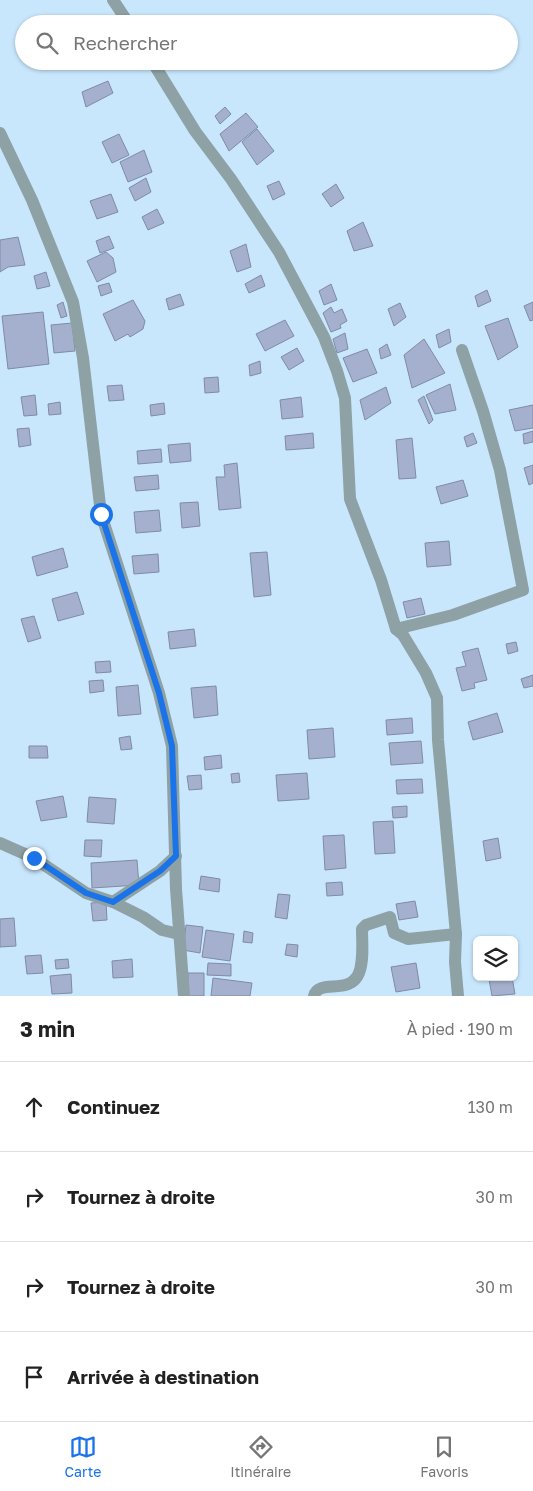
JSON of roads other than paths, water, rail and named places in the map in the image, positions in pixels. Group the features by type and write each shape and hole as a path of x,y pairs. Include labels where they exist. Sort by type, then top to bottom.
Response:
{"street":[{"path":"113,0 123,15"},
{"path":"158,70 195,131 231,179 279,252 324,338 344,398 350,500 381,580 396,629 403,635 426,673 437,698 438,740 456,934 455,962 458,996"},
{"path":"0,133 32,200 75,310 84,358 101,514 159,693 172,746 179,934 184,996"},
{"path":"396,629 453,615 528,589 500,470 483,411 462,350"},
{"path":"0,843 34,858 86,893 113,902 143,917 162,930 179,934"},
{"path":"113,902 160,871 176,856"},
{"path":"314,996 315,991 320,987 337,988 351,983 358,976 361,967 362,929 366,925 390,917 394,933 408,938 456,934"}]}
